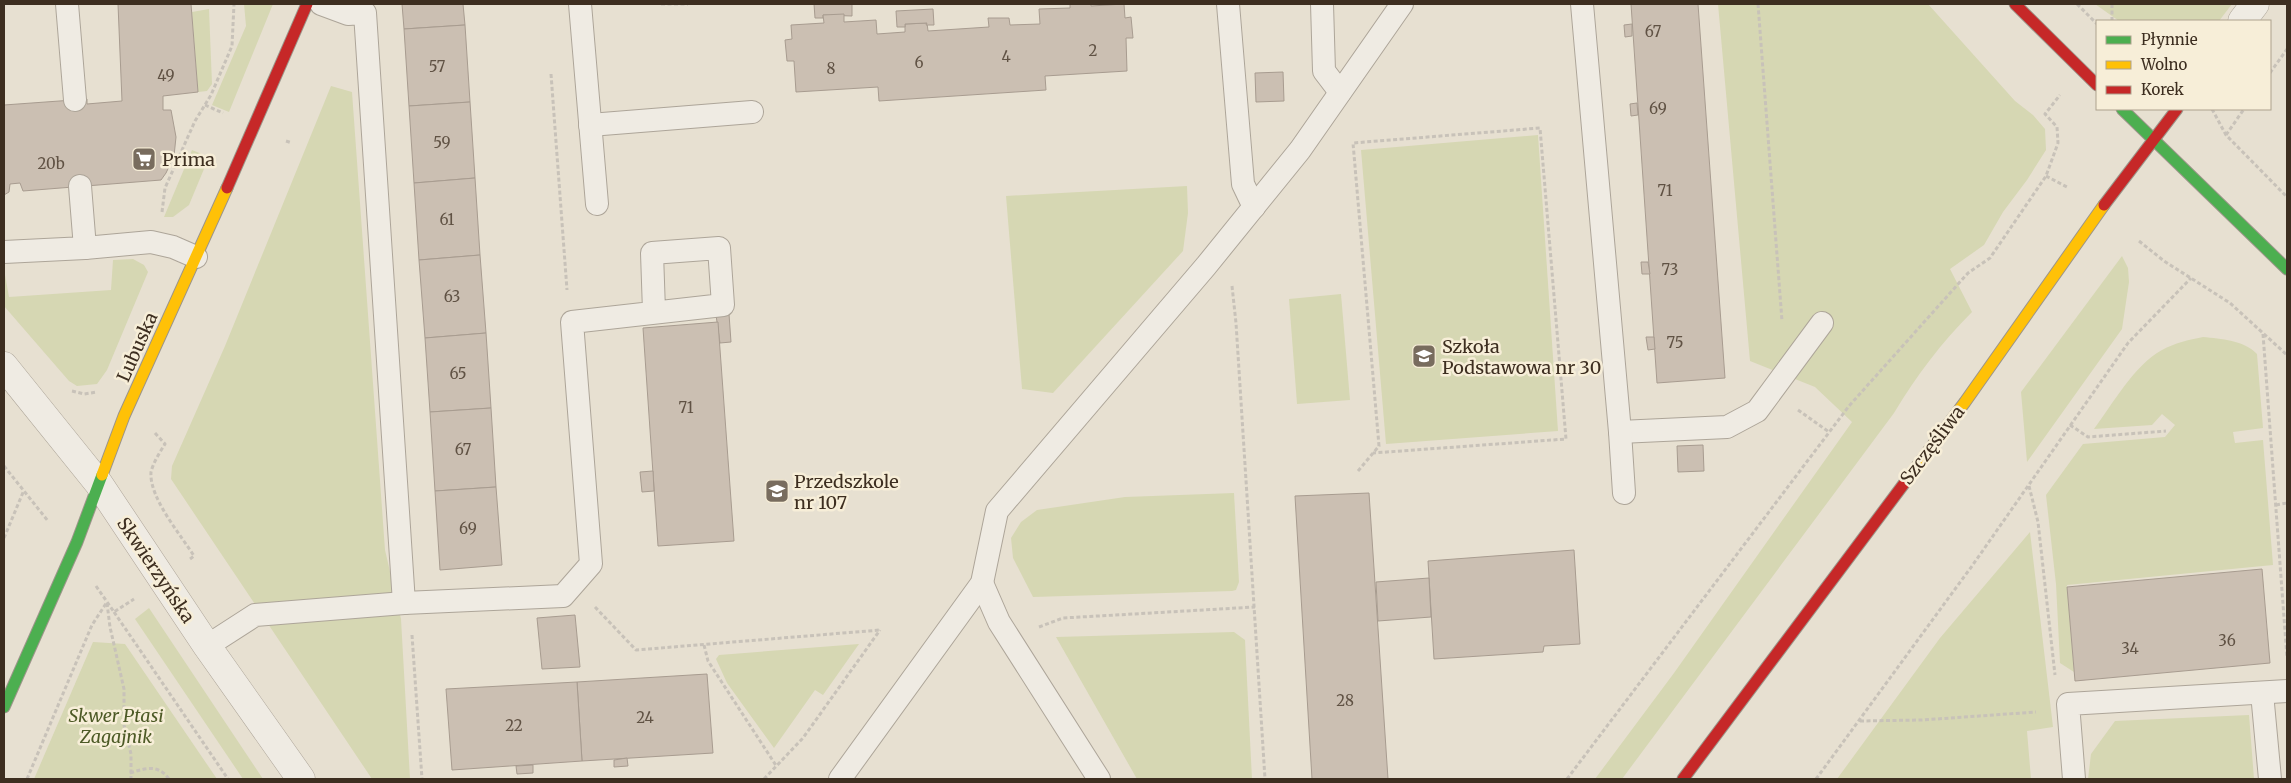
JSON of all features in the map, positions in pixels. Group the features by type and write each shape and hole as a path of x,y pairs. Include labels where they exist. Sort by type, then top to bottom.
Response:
{"street":[{"name":"Lubuska","path":"4,707 77,542 124,416 294,38 307,4"},
{"path":"2015,4 2096,84"},
{"path":"2243,20 2256,4"},
{"path":"2123,110 2154,137 2217,203 2287,269"},
{"name":"Szczęśliwa","path":"1683,779 1964,402 2154,137 2176,110"},
{"name":"Skwierzyńska","path":"4,366 99,484 206,646 301,779"}],"lane":[{"path":"67,4 75,100"},
{"path":"321,4 348,14 365,13 404,603"},
{"path":"580,4 597,204"},
{"path":"1228,4 1243,184 1254,207"},
{"path":"1322,4 1324,71 1340,92"},
{"path":"840,779 982,583 997,511 1300,150 1402,4"},
{"path":"1582,4 1624,493"},
{"path":"590,125 752,112"},
{"path":"80,186 85,248"},
{"path":"4,252 158,243 172,246 196,257"},
{"path":"206,646 255,615 404,603 563,596 591,564 572,322 654,311"},
{"path":"1620,432 1727,427 1757,411 1773,392 1822,323"},
{"path":"982,583 999,622 1098,779"},
{"path":"2074,779 2068,707 2287,691"},
{"path":"2262,692 2270,779"}],"path":[{"path":"158,243 165,188 195,121 211,96 232,46 234,4"},
{"path":"661,4 688,4"},
{"path":"1758,4 1784,345 1799,356"},
{"path":"2077,4 2096,23"},
{"path":"2112,4 2112,20"},
{"path":"2271,72 2287,49"},
{"path":"1567,779 1848,406 1968,273 1990,258 2046,176 2058,143 2057,126 2045,114 2061,94"},
{"path":"2213,110 2226,135 2287,197"},
{"path":"2226,135 2243,110"},
{"path":"1358,471 1373,453 1379,446 1353,143 1540,128 1566,439 1373,453"},
{"path":"2046,176 2067,187"},
{"path":"2140,241 2191,278 2230,303 2287,355"},
{"path":"1816,779 2029,485 2128,344 2191,278"},
{"path":"1233,296 1265,779"},
{"path":"2263,334 2287,658"},
{"path":"69,390 75,394 84,394 101,390"},
{"path":"1773,392 1829,432"},
{"path":"2070,425 2088,437 2166,431"},
{"path":"153,432 165,444 152,472 153,486 168,517 194,556"},
{"path":"4,466 53,528"},
{"path":"1859,720 1922,720 2068,707 2055,676 2038,522 2029,485"},
{"path":"4,538 24,490"},
{"path":"2276,505 2287,503"},
{"path":"94,583 228,779"},
{"path":"573,584 636,650 880,630 804,738 778,767 764,779"},
{"path":"114,612 139,596"},
{"path":"107,602 110,627 124,689 124,725 131,754 131,779"},
{"path":"27,779 92,625 107,602"},
{"path":"404,603 411,621 422,779"},
{"path":"1048,623 1063,618 1255,608"},
{"path":"704,645 708,661 778,767"},
{"path":"130,773 149,767 163,771 169,779"}],"green space":[{"path":"244,4 273,4 229,112 212,105 246,26"},
{"path":"1718,4 1928,4 2015,101 2033,115 2045,129 2046,150 2003,212 1984,245 1950,269 1972,312 1930,360 1894,413 1622,779 1595,779 1674,673 1852,422 1815,387 1750,361"},
{"path":"2095,4 2232,4 2220,20 2118,20"},
{"path":"209,9 212,84 207,91 198,92 192,12"},
{"path":"331,86 352,92 385,550 401,619 410,779 372,779 171,479 172,466 225,346"},
{"path":"1538,135 1558,431 1386,444 1361,150"},
{"path":"192,150 209,157 189,205 173,217 164,217"},
{"path":"1187,186 1188,213 1183,251 1053,393 1022,389 1006,196"},
{"path":"2122,256 2128,268 2129,282 2122,329 2027,462 2021,392"},
{"path":"133,259 144,265 148,272 107,370 97,384 77,386 69,381 4,306 4,269 9,297 111,290 113,260"},
{"path":"1341,294 1350,400 1297,404 1289,299"},
{"path":"2203,337 2239,343 2252,349 2257,354 2263,428 2233,432 2235,443 2263,440 2273,565 2067,585 2074,672 2060,663 2056,584 2046,495 2083,444 2165,437 2175,425 2162,414 2152,425 2094,429 2133,375 2152,356 2172,345"},
{"path":"1234,493 1239,582 1236,590 1033,597 1013,558 1011,538 1021,522 1037,510 1125,497"},
{"path":"2030,532 2053,727 2027,731 2031,779 1837,779 1940,638"},
{"path":"149,608 263,779 243,779 135,619"},
{"path":"1234,632 1245,640 1252,779 1137,779 1056,637"},
{"name":"Skwer Ptasi Zagajnik","path":"93,642 125,644 217,779 34,779"},
{"path":"859,644 823,695 815,690 774,748 727,683 716,659 719,655"},
{"path":"2249,715 2254,779 2088,779 2091,754 2115,721"}],"building":[{"path":"118,4 191,4 198,92 163,96 163,110 171,110 176,137 174,156 166,173 161,180 23,191 20,183 10,184 9,192 4,195 4,105 87,99 87,104 122,101"},
{"path":"402,4 463,4 465,25 404,29"},
{"path":"814,4 852,4 852,16 823,15 823,18 815,18"},
{"path":"1070,4 1091,4 1091,6 1124,4 1125,18 1131,17 1133,38 1126,38 1127,71 1045,76 1046,90 879,101 878,87 796,92 794,61 787,61 785,40 792,39 791,25 824,23 823,15 844,14 844,22 876,20 877,34 905,32 905,24 927,23 928,31 989,27 988,18 1009,18 1010,25 1040,24 1039,9 1070,8"},
{"path":"1631,4 1698,4 1725,378 1657,383"},
{"path":"933,9 934,25 926,25 927,23 905,24 905,27 897,27 896,11"},
{"path":"1632,24 1632,36 1625,37 1624,25"},
{"path":"465,25 470,102 409,106 404,29"},
{"path":"1283,72 1284,101 1256,102 1255,73"},
{"path":"470,102 475,178 414,183 409,106"},
{"path":"1637,103 1638,115 1631,116 1630,104"},
{"path":"475,178 480,255 419,260 414,183"},
{"path":"480,255 486,333 425,338 419,260"},
{"path":"1641,262 1648,262 1650,274 1642,274"},
{"path":"729,314 731,342 720,343 716,315"},
{"path":"718,322 734,541 658,546 643,328"},
{"path":"486,333 491,408 430,412 425,338"},
{"path":"1646,337 1654,337 1655,349 1648,350"},
{"path":"491,408 496,487 435,491 430,412"},
{"path":"1703,445 1704,471 1678,472 1677,446"},
{"path":"653,471 654,491 642,492 640,472"},
{"path":"496,487 502,565 440,570 435,491"},
{"path":"1369,493 1388,779 1312,779 1295,496"},
{"path":"1574,550 1580,644 1544,646 1543,652 1434,659 1428,561"},
{"path":"2262,569 2270,663 2075,681 2067,587"},
{"path":"1429,578 1431,617 1378,621 1376,582"},
{"path":"575,615 580,667 542,669 537,618"},
{"path":"707,674 713,753 582,761 577,682"},
{"path":"577,682 582,761 452,770 446,689"},
{"path":"627,758 628,766 614,767 614,760"},
{"path":"533,765 533,773 517,774 516,766"}],"traffic: fast":[{"path":"2123,110 2287,269"},
{"path":"4,707 77,542 102,475"}],"traffic: slow":[{"path":"102,475 124,416 227,188"},
{"path":"1912,473 1965,402 2104,205"}],"traffic: jam":[{"path":"227,188 307,4"},
{"path":"2015,4 2096,84"},
{"path":"2104,205 2176,110"},
{"path":"1683,779 1912,473"}],"place":[{"name":"Prima","path":"144,159"},
{"name":"Szkoła Podstawowa nr 30","path":"1424,356"},
{"name":"Przedszkole nr 107","path":"777,491"}]}
